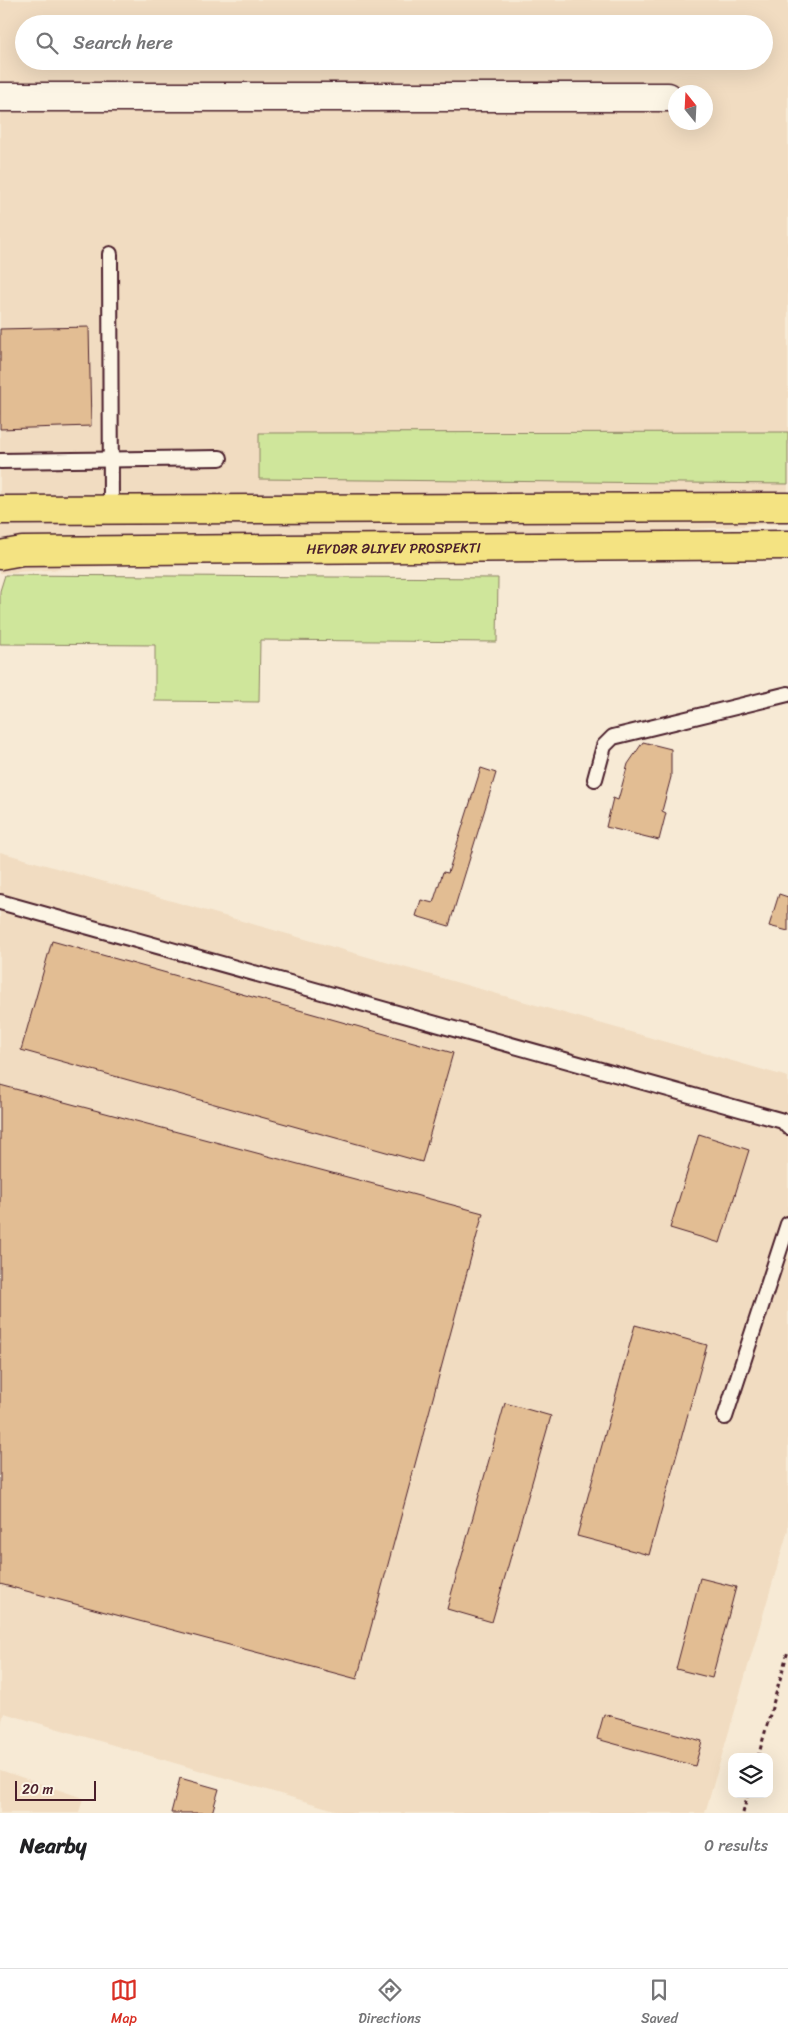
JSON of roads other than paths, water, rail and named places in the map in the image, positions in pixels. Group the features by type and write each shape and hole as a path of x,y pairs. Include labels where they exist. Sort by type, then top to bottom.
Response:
{"main road":[{"path":"0,510 788,507"},
{"name":"HEYDƏR ƏLIYEV PROSPEKTI","path":"0,555 22,551 788,545"}],"street":[{"path":"0,97 668,97"}],"lane":[{"path":"110,254 111,510"},
{"path":"0,460 220,458"},
{"path":"595,779 604,746 613,737 788,694"},
{"path":"0,902 774,1118 783,1121 788,1127"},
{"path":"725,1417 788,1224"}]}
